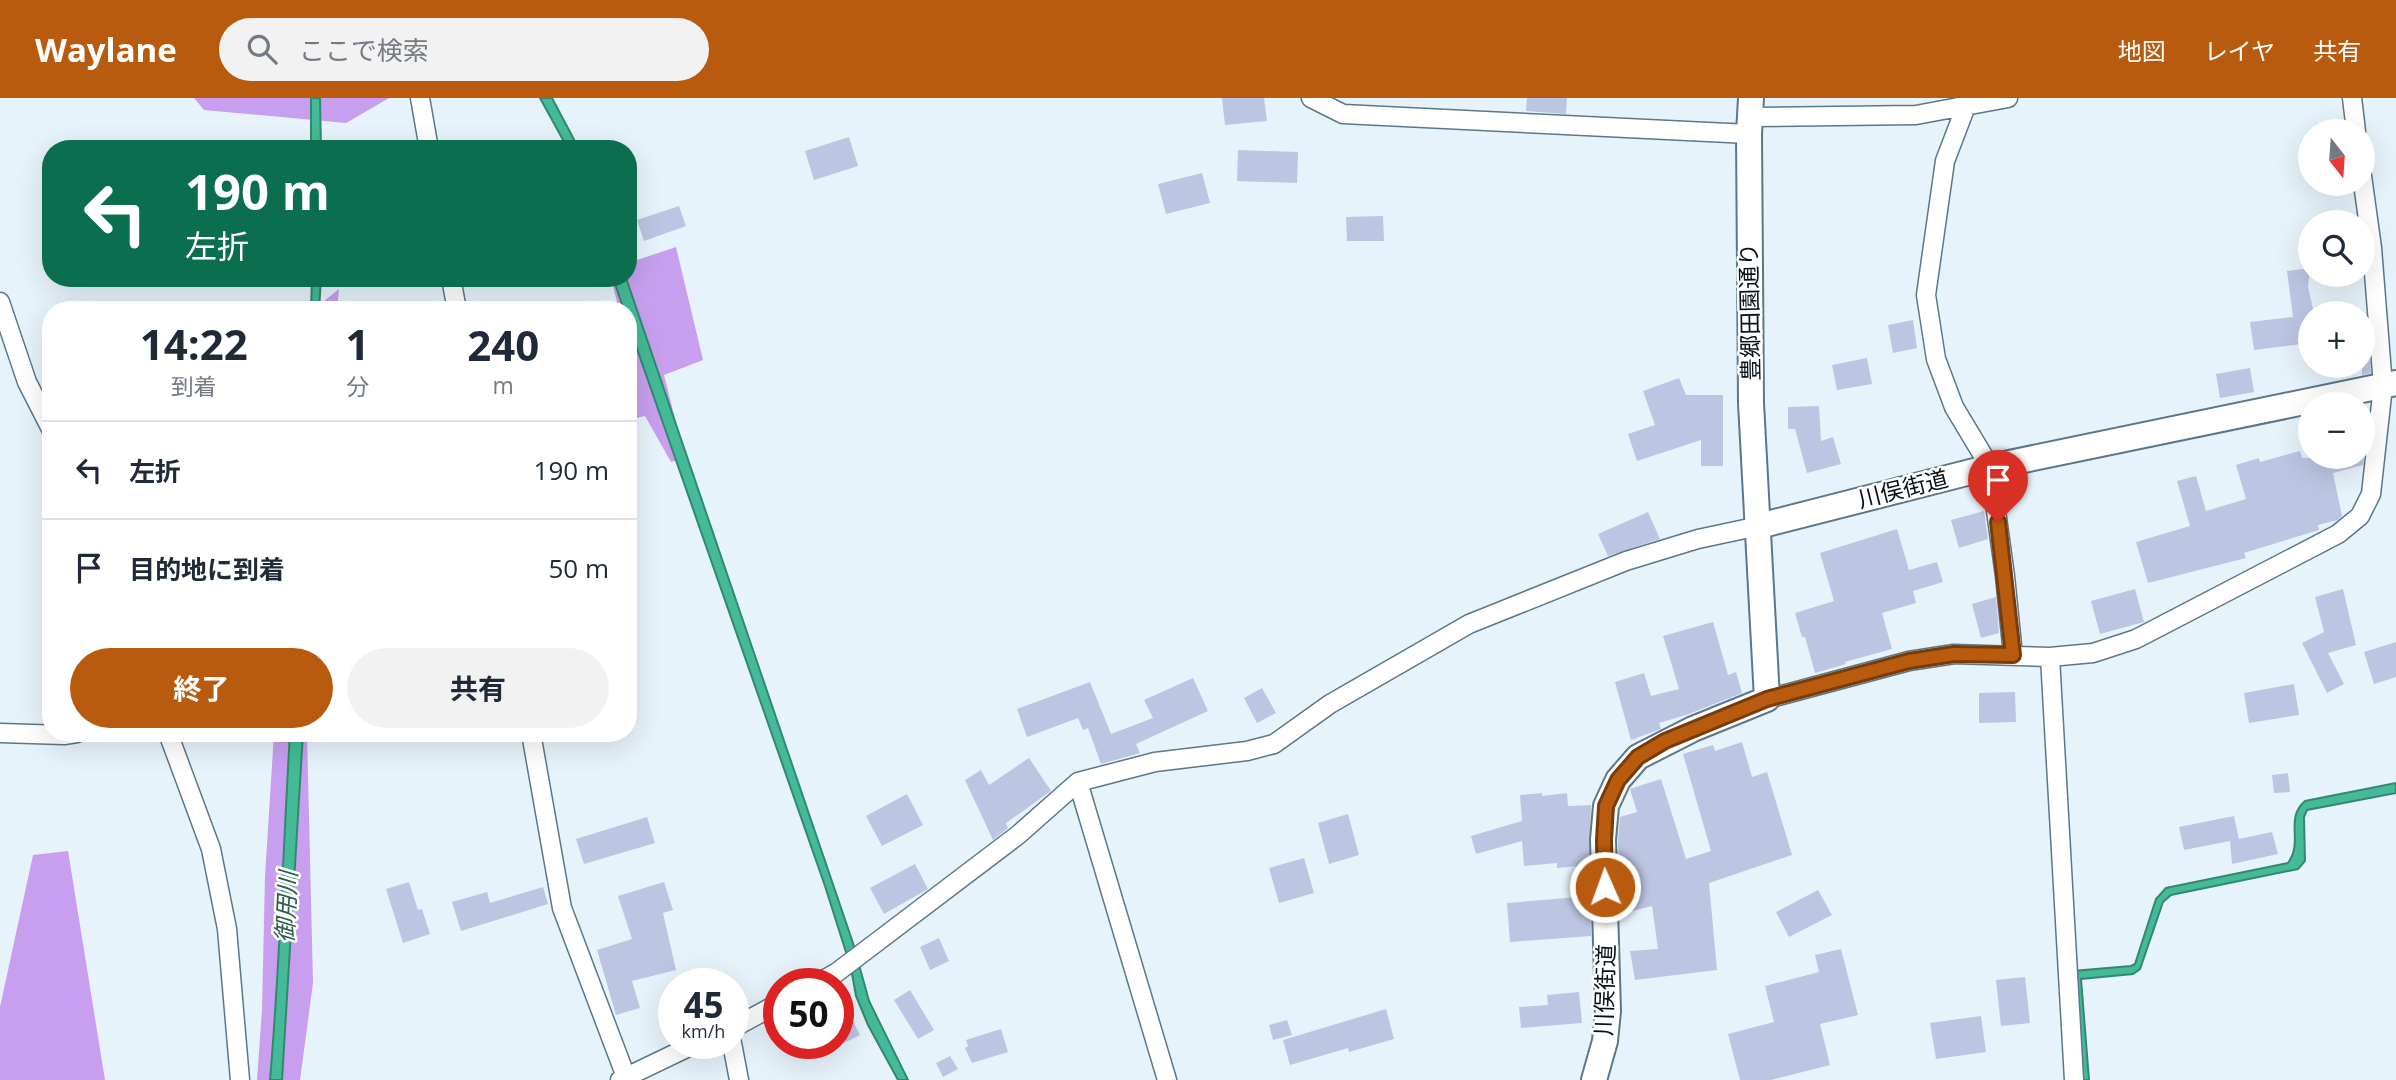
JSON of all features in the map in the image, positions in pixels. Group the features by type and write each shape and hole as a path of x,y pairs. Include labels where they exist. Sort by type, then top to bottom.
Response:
{"main road":[{"name":"豊郷田園通り","path":"1750,116 1751,390 1759,526"},
{"name":"川俣街道","path":"1759,526 1990,467 2390,384"},
{"path":"1759,526 1767,699"},
{"name":"川俣街道","path":"1594,1080 1605,1041 1608,1012 1604,840 1606,806 1618,780 1638,757 1675,737 1767,699"}],"street":[{"path":"420,98 427,140"},
{"path":"1312,98 1343,114 1750,116 1916,115 2008,98"},
{"path":"2352,98 2355,119"},
{"path":"1966,106 1945,161 1926,295 1936,359 1954,407 1990,467 2006,576 2013,655"},
{"path":"2365,196 2390,384"},
{"path":"0,302 27,382 42,411"},
{"name":"川俣街道","path":"1767,699 1909,661 1954,654 2050,657 2093,653 2136,639 2338,534 2360,516 2371,494 2390,384"},
{"path":"843,968 1018,835 1078,782 1155,762 1247,751 1274,744 1330,704 1469,624 1626,561 1698,539 1759,526"},
{"path":"2050,657 2074,1080"},
{"path":"0,733 42,734"},
{"path":"171,742 211,849 227,929 240,1080"},
{"path":"533,742 562,908 623,1078 663,1059"},
{"path":"1078,782 1167,1080"},
{"path":"735,1059 740,1080"}],"shaded area":[{"path":"194,98 389,98 346,123 204,110"},
{"path":"676,247 703,360 664,375 685,458 671,462 645,416 637,418 637,301 617,301 613,287 637,287 637,260"},
{"path":"339,289 338,301 324,301"},
{"path":"273,742 307,742 313,983 300,1080 257,1080 262,1009 265,876"},
{"path":"68,851 105,1080 0,1080 0,1007 33,855"}],"water":[{"path":"311,98 320,98 321,140 311,140"},
{"path":"540,98 552,98 574,140 563,140"},
{"path":"312,287 320,287 320,301 311,301"},
{"path":"616,287 629,287 634,301 621,301"},
{"path":"637,310 853,943 869,1001 908,1080 898,1080 868,1025 856,996 854,968 851,968 825,886 637,349"},
{"name":"御用川","path":"290,742 302,742 282,1080 270,1080"},
{"path":"2396,783 2396,793 2307,810 2304,817 2305,861 2298,869 2171,895 2163,902 2140,969 2133,974 2081,979 2089,1080 2083,1080 2073,971 2135,964 2156,899 2166,888 2288,863 2294,847 2296,815 2305,801"}],"building":[{"path":"1222,98 1264,98 1267,121 1225,125"},
{"path":"1527,98 1567,98 1566,114 1526,111"},
{"path":"849,137 858,166 814,180 805,151"},
{"path":"1238,150 1298,152 1297,183 1237,181"},
{"path":"1202,173 1210,203 1166,214 1158,184"},
{"path":"679,206 686,226 644,241 637,220"},
{"path":"1383,216 1384,241 1347,241 1346,217"},
{"path":"2298,270 2298,287 2308,287 2311,301 2298,301 2298,344 2254,350 2250,322 2293,317 2287,271"},
{"path":"1913,320 1917,348 1893,353 1888,325"},
{"path":"1867,358 1872,384 1837,390 1832,365"},
{"path":"2250,368 2254,392 2220,398 2216,374"},
{"path":"1679,378 1686,395 1723,395 1723,466 1701,466 1701,440 1637,461 1628,434 1655,425 1643,391"},
{"path":"1819,406 1821,441 1833,437 1841,464 1807,473 1795,429 1788,429 1788,407"},
{"path":"2298,452 2298,469 2348,469 2333,473 2342,516 2338,520 2318,525 2319,530 2244,553 2246,558 2148,583 2136,542 2190,526 2177,481 2196,476 2206,511 2246,499 2236,465 2259,458 2260,462"},
{"path":"1984,511 1988,539 1959,548 1951,520"},
{"path":"1648,512 1660,539 1608,556 1598,534"},
{"path":"1897,529 1909,570 1937,562 1943,582 1913,591 1916,603 1882,613 1892,649 1815,673 1795,613 1834,601 1820,553"},
{"path":"2135,589 2144,622 2100,634 2091,601"},
{"path":"2343,589 2356,645 2328,653 2344,684 2327,693 2302,643 2324,632 2315,597"},
{"path":"1996,597 1999,633 1981,638 1972,604"},
{"path":"1713,622 1728,675 1736,672 1742,693 1659,723 1661,729 1631,740 1615,682 1644,673 1651,696 1679,689 1663,636"},
{"path":"2396,642 2396,677 2374,684 2364,652"},
{"path":"1193,678 1208,711 1136,744 1140,753 1101,764 1088,728 1083,730 1078,718 1027,737 1017,709 1090,682 1111,734 1153,718 1144,700"},
{"path":"2294,684 2299,715 2249,723 2244,693"},
{"path":"1262,688 1276,713 1257,723 1244,698"},
{"path":"2015,692 2016,722 1979,723 1979,693"},
{"path":"1742,742 1752,777 1767,772 1792,855 1709,883 1717,970 1635,980 1630,951 1658,949 1652,906 1620,914 1620,817 1637,812 1630,789 1661,779 1686,859 1711,851 1683,754 1713,745 1715,751"},
{"path":"1029,758 1051,791 1006,823 1008,828 993,840 965,780 981,770 989,785"},
{"path":"2288,773 2290,792 2274,793 2272,775"},
{"path":"1542,793 1542,796 1567,793 1568,806 1591,805 1589,865 1557,868 1557,863 1524,866 1522,841 1476,854 1471,836 1522,821 1520,795"},
{"path":"907,794 923,825 882,846 866,816"},
{"path":"1348,814 1359,855 1329,864 1318,823"},
{"path":"2234,816 2239,839 2272,832 2278,854 2232,864 2230,841 2184,850 2179,827"},
{"path":"647,817 655,843 584,864 576,839"},
{"path":"1304,858 1314,893 1279,903 1269,868"},
{"path":"915,864 928,889 884,914 870,888"},
{"path":"409,882 418,910 422,909 430,934 403,943 386,889"},
{"path":"664,882 673,910 663,913 676,968 658,968 658,974 632,981 640,1008 616,1015 597,950 632,939 618,896"},
{"path":"543,887 548,904 461,931 452,902 487,892 490,903"},
{"path":"1818,890 1832,915 1789,937 1776,912"},
{"path":"1590,896 1591,936 1510,942 1507,903"},
{"path":"939,938 949,961 930,970 920,947"},
{"path":"1841,949 1858,1015 1820,1024 1830,1065 1771,1080 1740,1080 1728,1034 1774,1022 1765,986 1819,972 1815,955"},
{"path":"2025,977 2030,1023 2001,1026 1996,980"},
{"path":"910,990 934,1030 918,1039 894,1000"},
{"path":"1579,992 1582,1023 1521,1028 1519,1007 1548,1005 1547,995"},
{"path":"1386,1009 1394,1039 1349,1052 1348,1048 1290,1065 1283,1040"},
{"path":"1981,1016 1986,1052 1936,1059 1930,1023"},
{"path":"1287,1020 1292,1035 1273,1040 1269,1025"},
{"path":"854,1023 860,1035 854,1038"},
{"path":"1001,1029 1008,1052 972,1063 965,1048 968,1046 966,1040"},
{"path":"950,1056 958,1069 943,1077 936,1063"}],"route":[{"path":"1605,887 1606,806 1618,780 1638,757 1665,741 1767,699 1909,661 1954,654 2013,655 1998,522"}]}
